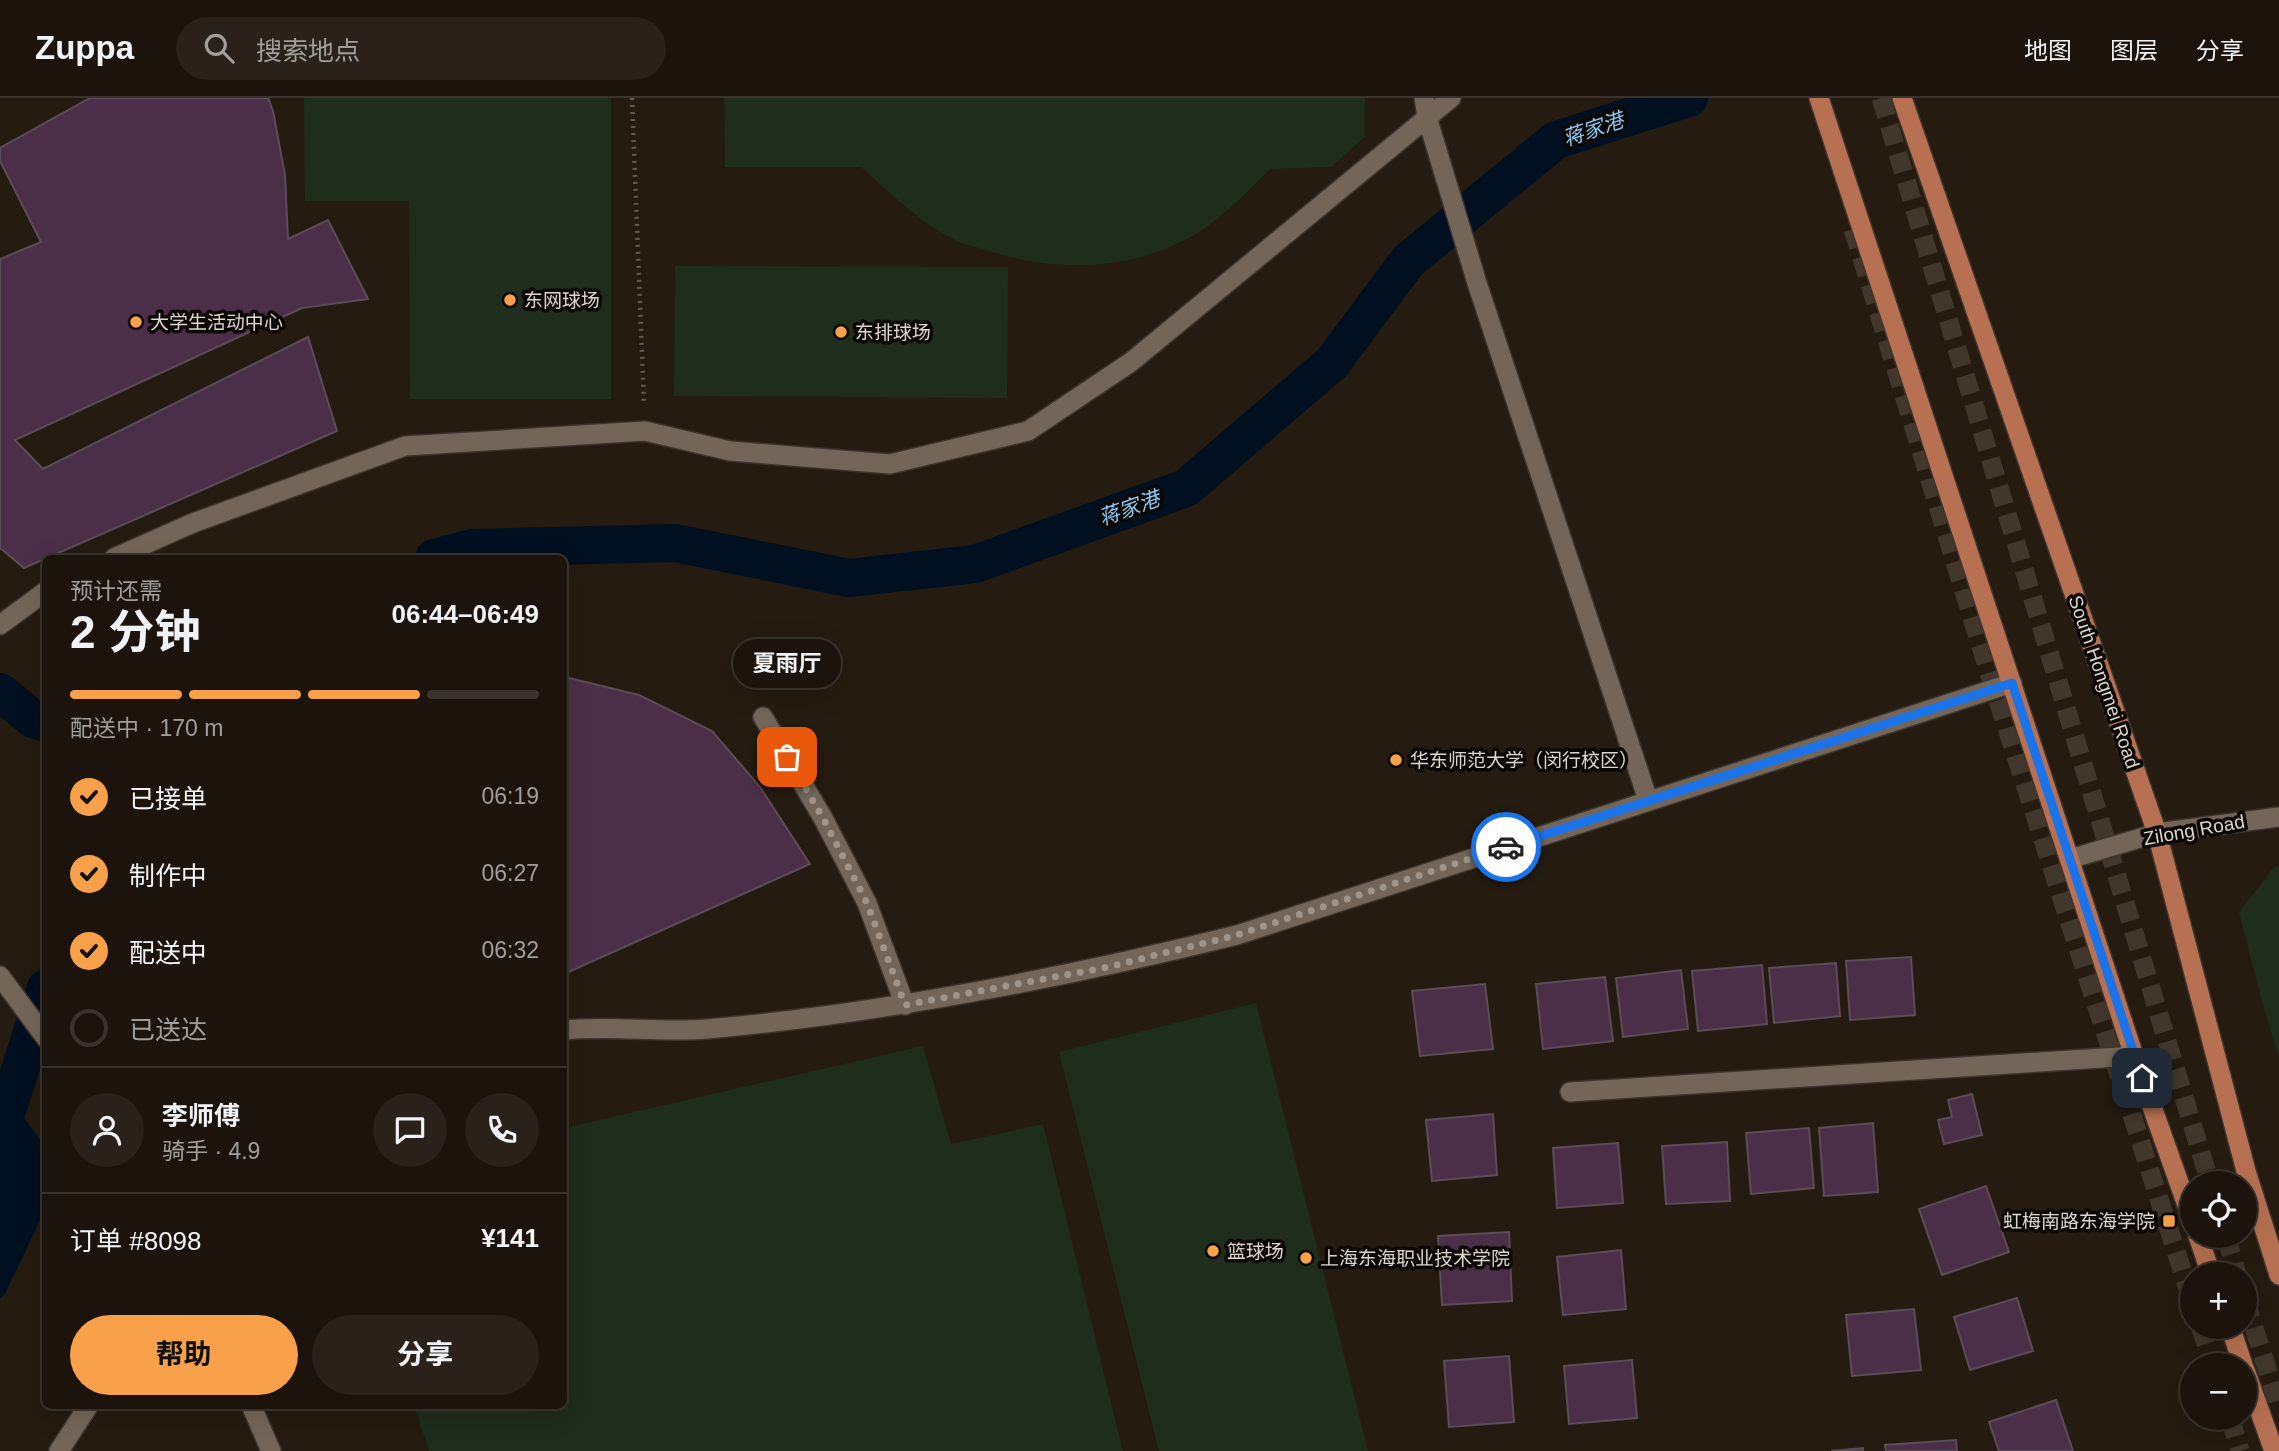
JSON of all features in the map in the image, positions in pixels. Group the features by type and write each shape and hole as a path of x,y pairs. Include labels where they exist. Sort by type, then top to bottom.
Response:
{"main road":[{"path":"1819,98 2134,1056 2180,1185"},
{"name":"South Hongmei Road","path":"1902,98 2157,833 2246,1171 2279,1275"},
{"path":"2257,1404 2274,1451"}],"street":[{"path":"121,555 192,523 405,446 645,431 730,451 890,464 1028,431 1131,362 1425,108 1451,98"},
{"path":"1425,108 1477,283 1648,800"},
{"path":"0,625 42,594"},
{"path":"567,1030 705,1029 905,1005 1108,967 1237,935 2012,683"},
{"path":"763,717 823,818 867,903 905,1005"},
{"name":"Zilong Road","path":"2070,859 2157,833 2279,817"},
{"path":"0,976 42,1033"},
{"path":"1570,1092 2134,1056"},
{"path":"59,1451 86,1409"},
{"path":"253,1409 271,1451"}],"path":[{"path":"632,98 645,431"}],"green space":[{"name":"东网球场","path":"304,98 611,98 611,399 410,399 409,201 305,201"},
{"path":"724,98 1365,98 1365,137 1331,167 1270,169 1215,221 1169,247 1117,262 1063,265 1009,257 956,241 917,216 861,167 725,167"},
{"name":"东排球场","path":"675,266 1008,267 1007,398 674,396"},
{"path":"2279,866 2279,1057 2239,912 2274,867"},
{"name":"篮球场","path":"1256,1003 1368,1451 1159,1451 1059,1052"},
{"path":"923,1046 951,1144 1043,1124 1123,1451 429,1451 415,1409 567,1409 567,1127"}],"water":[{"path":"0,1085 42,1143 42,1216 5,1294 0,1299"}],"building":[{"name":"大学生活动中心","path":"90,98 268,98 285,175 288,239 328,220 368,299 302,308 15,440 43,469 308,337 337,431 54,555 42,555 42,560 24,568 0,548 0,259 41,242 0,161 0,148"},
{"path":"569,678 639,695 712,731 760,787 810,864 567,973"},
{"path":"1911,957 1915,1015 1850,1020 1846,961"},
{"path":"1836,963 1840,1016 1774,1023 1769,968"},
{"path":"1762,965 1767,1024 1698,1031 1692,971"},
{"path":"1681,970 1688,1029 1623,1037 1616,978"},
{"path":"1605,977 1613,1041 1543,1049 1536,984"},
{"path":"1485,984 1493,1049 1420,1056 1412,991"},
{"path":"1972,1094 1982,1135 1944,1144 1938,1120 1952,1117 1948,1100"},
{"path":"1493,1114 1497,1175 1432,1181 1426,1120"},
{"path":"1873,1123 1878,1192 1824,1196 1819,1128"},
{"path":"1809,1128 1814,1188 1751,1194 1746,1133"},
{"path":"1727,1142 1730,1201 1666,1204 1662,1146"},
{"path":"1618,1143 1623,1203 1557,1208 1553,1148"},
{"path":"1986,1186 2009,1252 1942,1275 1919,1209"},
{"path":"1509,1232 1512,1301 1442,1305 1438,1236"},
{"path":"1621,1250 1626,1309 1563,1315 1557,1257"},
{"path":"2017,1298 2033,1351 1970,1370 1954,1317"},
{"path":"1914,1309 1921,1370 1852,1376 1846,1315"},
{"path":"1509,1356 1514,1422 1449,1427 1444,1361"},
{"path":"1632,1360 1637,1418 1569,1424 1564,1366"},
{"path":"2056,1400 2073,1451 1999,1451 1989,1422"},
{"path":"1956,1440 1957,1451 1886,1451 1885,1445"},
{"path":"1863,1448 1863,1451 1831,1451"}],"waterway":[{"name":"蒋家港","path":"445,555 471,548 675,543 849,578 975,564 1186,488 1332,363 1408,261 1556,140 1689,98"},
{"name":"蒋家港","path":"0,692 33,719 42,722"},
{"path":"0,1133 42,1001"}],"tunnel":[{"path":"1881,98 2206,1171"},
{"path":"1853,229 1990,676 2180,1264"},
{"path":"2229,1248 2234,1262"},
{"path":"2257,1337 2279,1406"},
{"path":"2204,1339 2209,1353"},
{"path":"2234,1430 2240,1451"}],"way so far":[{"path":"787,757 823,818 867,903 905,1005 1108,967 1237,935 1506,847"}],"place":[{"name":"东网球场","path":"510,300"},
{"name":"大学生活动中心","path":"136,322"},
{"name":"东排球场","path":"841,332"},
{"name":"夏雨厅","path":"787,757"},
{"name":"华东师范大学（闵行校区）","path":"1396,760"},
{"name":"虹梅南路东海学院","path":"2169,1221"},
{"name":"篮球场","path":"1213,1251"},
{"name":"上海东海职业技术学院","path":"1306,1258"}],"route":[{"path":"1506,847 2012,683 2142,1078"}]}
